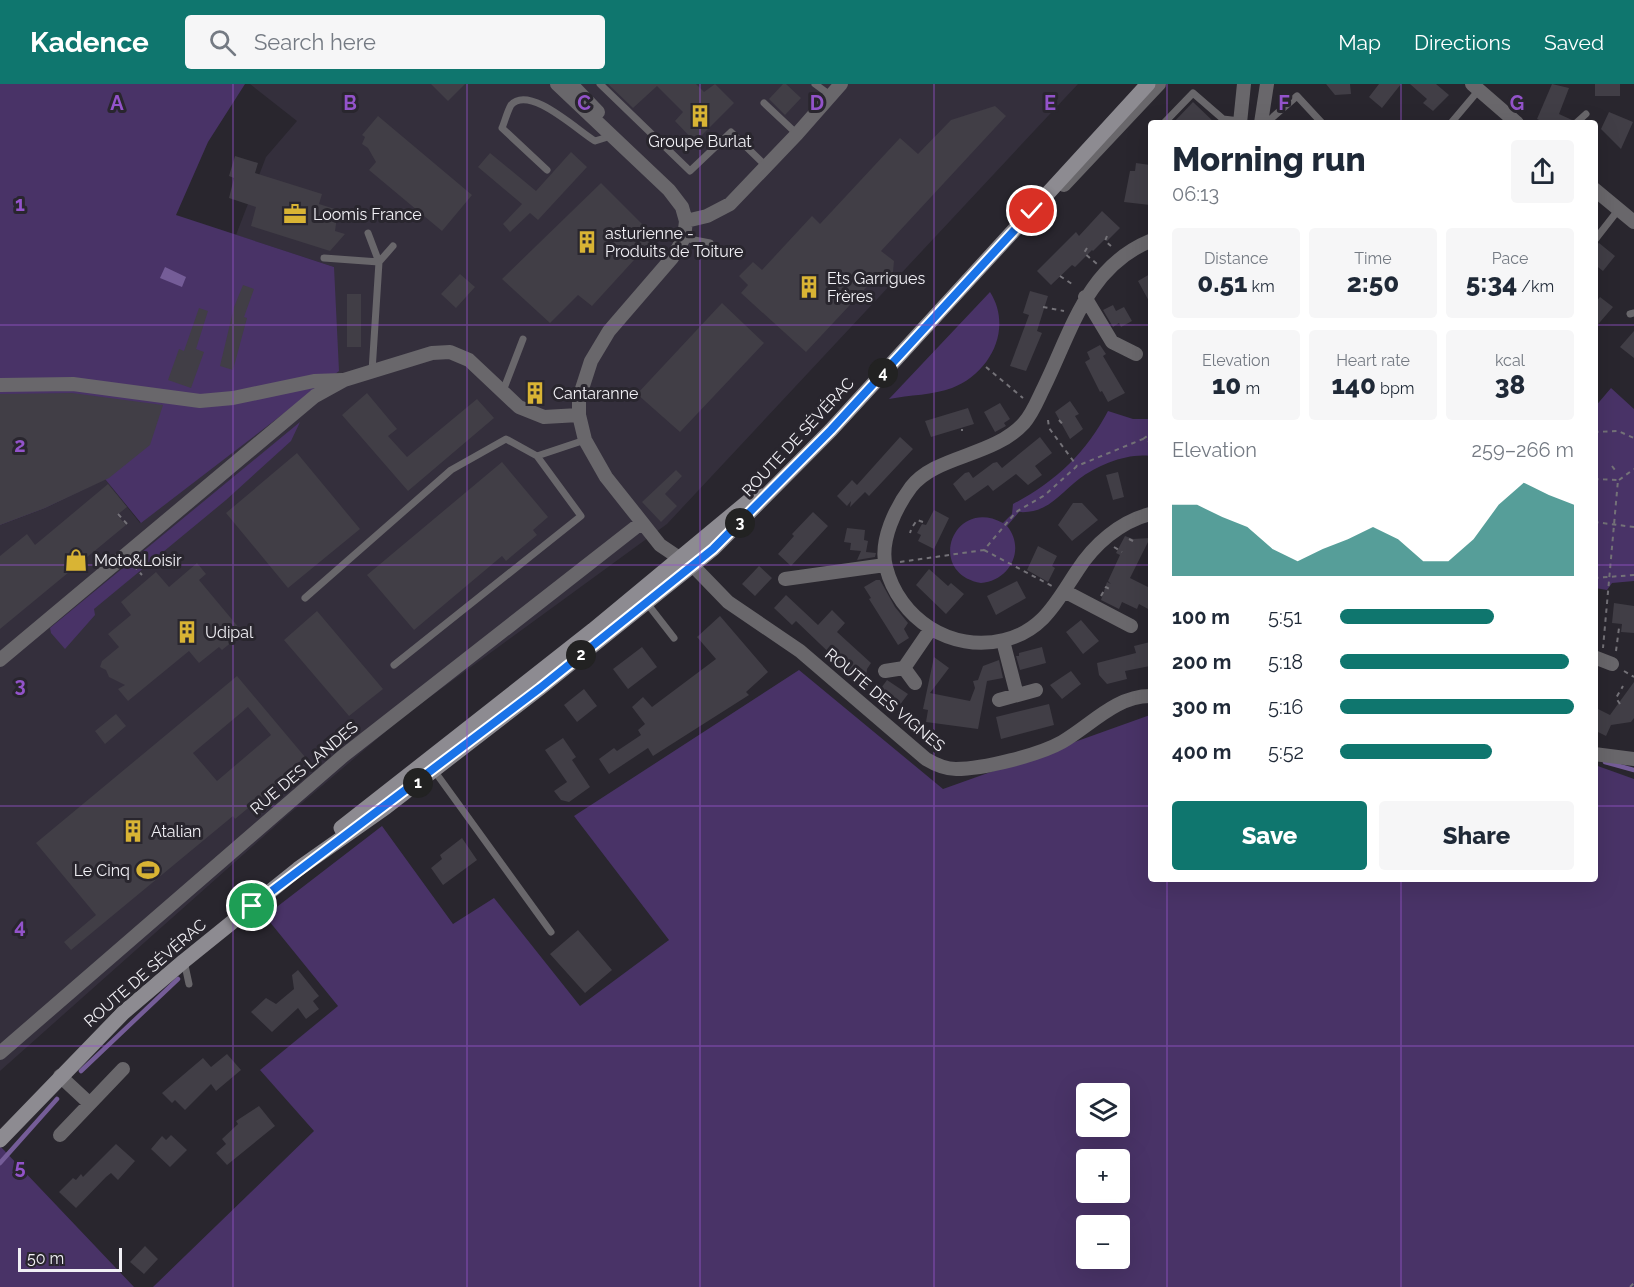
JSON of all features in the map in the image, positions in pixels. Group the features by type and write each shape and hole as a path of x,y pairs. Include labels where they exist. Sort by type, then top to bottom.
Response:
{"main road":[{"name":"ROUTE DE SÉVÉRAC","path":"511,702 685,564 850,400 1136,84"},
{"name":"ROUTE DE SÉVÉRAC","path":"0,1140 123,1013 184,961 430,765 644,600 777,487 1148,84"},
{"name":"ROUTE DE SÉVÉRAC","path":"403,787 430,765"}],"street":[{"path":"0,660 315,396 344,380 432,353 450,352 469,360 519,407 544,417 579,415 579,398 591,361 609,331 672,258 684,238 686,221 682,207 669,190 601,123 592,119 557,84"},
{"path":"571,84 598,113 601,123"},
{"path":"686,221 707,216 730,204 798,134 840,84"},
{"path":"1032,211 1054,195 1079,171 1159,84"},
{"path":"1262,120 1267,84"},
{"path":"1240,120 1242,86"},
{"path":"1475,87 1514,120"},
{"path":"1598,192 1634,222"},
{"path":"1148,242 1120,260 1081,292 1071,323 1034,408 1024,423 998,444 937,466 912,485 894,515 887,537 885,565 895,590 913,615 930,630 963,643 1003,640 1022,633 1045,617 1066,592 1077,571 1107,536 1137,518 1148,515"},
{"path":"1081,292 1112,342 1136,354"},
{"path":"0,385 73,384 200,401 224,399 314,381 344,380"},
{"name":"ROUTE DES VIGNES","path":"579,415 585,440 606,477 660,544 685,564 697,570 729,602 800,651 926,759 938,766 957,769 1034,753 1062,742 1111,708 1139,696 1148,696"},
{"name":"RUE DES LANDES","path":"0,1053 343,756 641,523"},
{"path":"786,579 885,565"},
{"path":"1066,592 1131,626"},
{"path":"885,671 904,668 930,630"},
{"path":"1003,640 1017,695"},
{"path":"904,668 915,683"},
{"path":"999,700 1036,690"},
{"path":"1598,754 1634,759"},
{"path":"60,1135 123,1069"},
{"path":"60,1076 89,1103"}],"lane":[{"path":"600,84 690,171 731,132 767,167"},
{"path":"815,84 830,95"},
{"path":"1453,120 1475,87"},
{"path":"1167,120 1193,93 1223,119 1229,120"},
{"path":"1270,120 1298,96 1319,120"},
{"path":"547,170 502,128 512,104 521,98 540,99 596,141 613,135"},
{"path":"764,103 798,134"},
{"path":"1579,120 1586,114"},
{"path":"1598,236 1619,209"},
{"path":"368,233 379,262 372,371"},
{"path":"684,238 710,243"},
{"path":"379,262 393,246"},
{"path":"324,258 379,262"},
{"path":"503,391 523,339"},
{"path":"305,598 451,470 506,439 537,456 581,516 394,665"},
{"path":"537,456 585,440"},
{"path":"644,600 674,638"},
{"path":"430,765 551,932"},
{"path":"184,961 189,984"}],"path":[{"path":"1107,236 1105,241 1111,246"},
{"path":"1087,248 1084,253 1098,266"},
{"path":"1060,276 1081,292"},
{"path":"1043,307 1067,311"},
{"path":"986,367 1034,408"},
{"path":"1048,420 1048,428 1077,466"},
{"path":"1059,420 1064,426"},
{"path":"1598,432 1618,431 1634,438"},
{"path":"984,550 1016,512 1045,495 1077,466 1148,435"},
{"path":"1143,439 1148,441"},
{"path":"1612,466 1615,470"},
{"path":"1598,479 1618,480 1634,469"},
{"path":"1602,660 1618,480"},
{"path":"118,514 127,524"},
{"path":"913,526 917,520 923,522"},
{"path":"1598,523 1634,527"},
{"path":"1129,539 1135,542"},
{"path":"885,565 984,550 1066,592"},
{"path":"134,565 142,575"},
{"path":"1598,577 1634,575"},
{"path":"1101,596 1106,587 1111,590"},
{"path":"1617,650 1618,628"},
{"path":"1620,704 1616,698 1623,686"},
{"path":"1630,1287 1634,1283"}],"shaded area":[{"path":"0,84 245,84 208,142 176,215 334,267 339,371 141,523 105,479 45,508 0,525"},
{"path":"250,84 1078,84 667,524 404,716 282,820 0,1071 0,525 45,508 105,479 140,523 334,267 236,235 266,157 297,121"},
{"path":"165,267 186,277 182,287 160,278"},
{"path":"990,292 997,306 998,334 994,348 978,372 952,388 929,394 889,399"},
{"path":"1611,388 1634,409 1634,581 1612,583 1607,590 1598,588 1598,403"},
{"path":"1108,411 1133,419 1148,419 1148,456 1122,458 1104,465 1079,479 1052,502 1038,510 1019,512 1007,526 1013,535 1015,554 1007,570 991,581 981,583 964,576 954,566 950,553 952,539 959,527 971,520 985,517 1003,523 1012,514 1013,504 1056,476 1079,453"},
{"path":"300,422 291,441 226,500 94,609 95,615 65,649 51,633 50,628"},
{"path":"799,670 943,789 1148,716 1148,882 1598,882 1598,766 1634,779 1634,1287 153,1287 314,1131 260,1070 338,1006 265,916 382,826 453,924 494,898 580,1006 669,940 574,816"},
{"path":"0,1146 134,1287 0,1287"}],"building":[{"path":"431,84 465,84 448,101"},
{"name":"Groupe Burlat","path":"608,84 696,84 704,92 715,84 734,103 695,142 675,121 683,112 657,86 633,108"},
{"path":"783,84 786,84 801,98 785,115 769,99"},
{"path":"1326,84 1350,84 1351,94 1335,95"},
{"path":"1379,84 1401,84 1382,108 1369,97"},
{"path":"1410,84 1436,84 1449,95 1433,111 1423,103 1427,99"},
{"path":"1552,84 1569,88 1559,114 1572,120 1537,119"},
{"path":"1595,84 1620,84 1620,96 1595,96"},
{"path":"1193,102 1212,120 1176,120"},
{"path":"995,106 1006,116 881,251 894,261 893,272 886,277 877,276 806,352 741,293 748,285 739,276 753,262 762,270 812,216 820,224 900,138 918,154 951,120"},
{"path":"1609,112 1633,122 1621,149 1601,129"},
{"path":"378,116 472,195 442,231 369,170 376,162 368,148 362,144 365,137 362,135"},
{"path":"571,152 587,167 538,220 530,213 510,232 503,224 522,204 478,167 490,153 536,191"},
{"path":"235,156 258,163 255,173 322,194 319,204 338,210 335,231 345,234 330,251 251,226 256,207 229,198 234,178 229,176"},
{"path":"1136,163 1148,165 1148,205 1124,202 1130,171 1135,171"},
{"name":"asturienne - Produits de Toiture","path":"601,183 655,237 592,306 578,295 550,323 502,279"},
{"path":"1102,211 1120,228 1075,267 1072,265 1051,285 1037,271 1076,232 1079,236"},
{"path":"1598,244 1615,256 1603,271 1598,267"},
{"path":"460,274 475,287 456,308 441,294"},
{"path":"1148,275 1148,299 1138,281"},
{"path":"243,285 254,289 244,317 247,318 233,370 220,366 234,307"},
{"path":"1030,291 1048,296 1037,331 1042,333 1026,371 1010,366 1029,315 1023,313"},
{"path":"347,294 361,294 361,347 347,347"},
{"path":"1600,297 1613,307 1598,324 1598,299"},
{"path":"722,303 764,343 680,432 637,394"},
{"path":"1113,305 1116,311 1124,307 1132,321 1121,327 1119,323 1113,327 1103,310"},
{"path":"199,308 208,311 196,349 204,352 191,388 168,380 179,349 184,351"},
{"path":"1634,331 1634,358 1620,347"},
{"path":"1100,345 1106,354 1103,356 1125,393 1108,402 1102,391 1100,392 1085,362 1090,359 1087,352"},
{"path":"72,393 163,405 150,445 109,478 45,508 0,525 0,394"},
{"path":"367,393 397,429 388,436 407,457 477,399 494,418 408,491 342,415"},
{"path":"1070,401 1079,414 1075,416 1083,429 1070,439 1055,412"},
{"path":"1000,403 1010,419 1004,423 1006,426 995,432 984,412"},
{"path":"968,408 974,424 931,437 925,421"},
{"path":"900,437 913,449 869,496 865,492 850,507 851,501 847,506 837,496 852,480 857,485"},
{"path":"1040,437 1052,453 1035,466 1042,475 1028,485 1016,474 993,491 988,485 965,501 953,484 965,473 969,472 973,478 993,463 997,462 1002,468"},
{"path":"297,453 360,529 288,588 226,513"},
{"path":"502,462 548,517 533,530 537,535 506,561 502,556 414,630 367,575"},
{"path":"676,470 682,476 665,494 677,506 661,522 642,502"},
{"path":"1118,472 1124,497 1113,500 1106,475"},
{"path":"108,484 127,507 117,515 126,525 0,629 0,556 27,534 35,545"},
{"path":"1073,503 1082,503 1098,520 1072,541 1058,525"},
{"path":"934,510 949,518 934,549 918,541 921,535 917,533 922,524 926,525"},
{"path":"813,512 828,526 791,566 778,554 794,536 792,534"},
{"path":"847,528 865,530 864,540 868,541 866,552 876,553 875,557 857,560 861,551 850,550 851,543 844,542"},
{"path":"1125,536 1133,539 1148,538 1130,578 1148,587 1148,609 1139,604 1137,609 1122,602 1119,609 1101,600 1107,582 1111,584 1108,581 1120,555 1116,553"},
{"path":"1038,546 1057,556 1052,566 1055,568 1048,582 1027,570"},
{"name":"Udipal","path":"197,563 206,574 199,580 240,629 230,637 233,641 222,650 219,647 199,663 189,651 128,701 118,689 125,685 109,677 106,670 100,667 102,661 119,647 108,634 131,615 121,602 156,572 169,587"},
{"path":"759,566 772,578 755,596 742,584"},
{"path":"929,569 948,586 951,583 964,594 946,614 916,585"},
{"path":"880,580 895,607 908,623 904,629 909,638 898,645 864,587"},
{"path":"1017,581 1026,598 996,615 987,596"},
{"path":"786,595 818,625 832,610 845,623 837,632 871,663 867,669 865,687 796,621 792,625 774,608"},
{"path":"1614,603 1634,606 1634,633 1621,632 1622,624 1612,623"},
{"path":"317,611 383,689 349,716 284,640"},
{"path":"720,616 768,672 746,692 749,695 653,756 648,748 609,774 599,759 614,748 617,751 641,735 638,730 645,724 632,707 643,697 652,707 716,659 697,637"},
{"path":"1081,620 1099,641 1083,654 1066,632"},
{"path":"1148,642 1148,666 1125,671 1127,679 1107,684 1099,675 1097,663 1136,653 1134,646"},
{"path":"642,647 657,667 628,689 613,669"},
{"path":"1042,647 1046,663 1020,670 1016,656 1019,656 1019,653"},
{"path":"934,657 949,668 930,693 970,701 975,688 973,681 978,680 983,666 999,660 1003,678 987,681 978,729 926,722 928,710 923,709"},
{"path":"1071,671 1081,684 1062,699 1050,685"},
{"name":"Atalian","path":"237,676 305,757 286,773 288,775 235,819 233,816 71,950 64,942 96,915 36,843","holes":["248,707 271,735 217,781 193,753"]},
{"path":"887,680 908,694 896,710 876,695"},
{"path":"1634,682 1634,718 1631,722 1611,725 1606,736 1598,732 1598,709 1610,715"},
{"path":"584,689 597,706 577,722 564,705"},
{"path":"1049,704 1054,725 1001,739 996,717"},
{"path":"116,714 126,726 105,744 95,731"},
{"path":"563,738 576,757 572,760 590,787 569,802 561,800 554,791 567,782 545,750"},
{"path":"462,838 477,860 443,885 431,868 442,859 440,855"},
{"path":"578,930 612,970 585,993 550,954"},
{"path":"298,970 319,996 313,1001 319,1009 306,1019 298,1008 272,1032 251,1012 266,998 276,1004 294,989 292,975"},
{"path":"227,1054 241,1070 216,1091 211,1084 185,1110 175,1100 172,1103 162,1093 203,1058 211,1067"},
{"path":"259,1106 275,1126 227,1165 216,1153 226,1144 222,1139 238,1124 236,1121"},
{"path":"171,1135 187,1150 170,1167 151,1149 162,1136 166,1140"},
{"path":"116,1144 135,1161 118,1180 111,1173 76,1208 59,1192 73,1178 76,1180 81,1174 83,1177"},
{"path":"145,1246 158,1259 144,1274 130,1262"}],"waterway":[{"path":"1605,762 1634,770"},
{"path":"81,1071 178,979"},
{"path":"0,1163 57,1099"}],"place":[{"name":"Groupe Burlat","path":"700,116"},
{"name":"Loomis France","path":"295,214"},
{"name":"asturienne - Produits de Toiture","path":"587,242"},
{"name":"Ets Garrigues Frères","path":"809,287"},
{"name":"Cantaranne","path":"535,393"},
{"name":"Moto&Loisir","path":"76,560"},
{"name":"Udipal","path":"187,632"},
{"name":"Atalian","path":"133,831"},
{"name":"Le Cinq","path":"148,870"}],"route":[{"path":"252,906 298,869 387,807 713,549 831,430 1032,211"}]}
